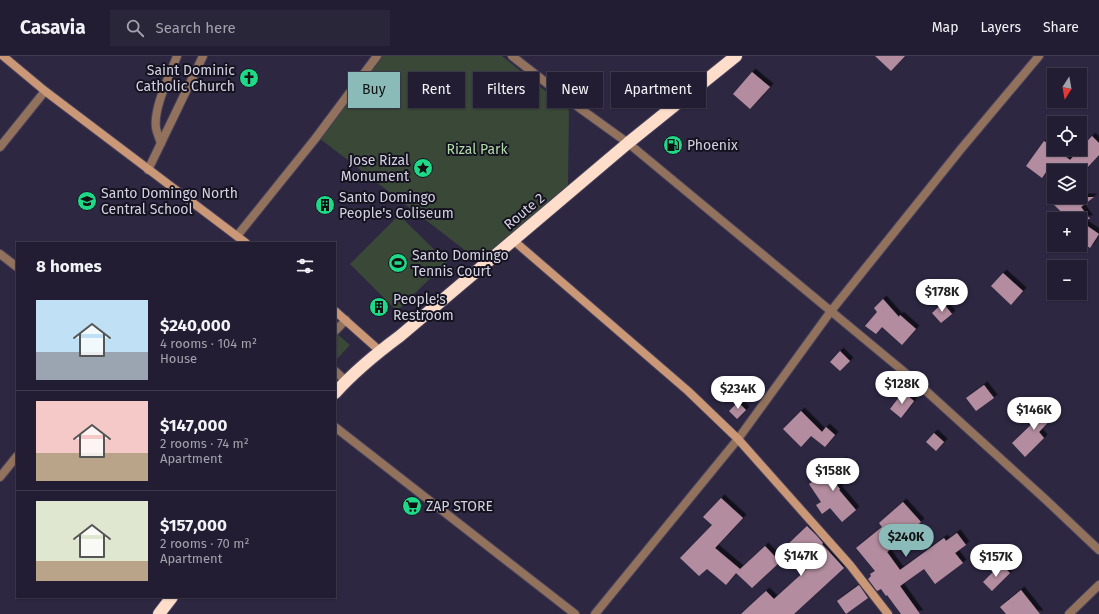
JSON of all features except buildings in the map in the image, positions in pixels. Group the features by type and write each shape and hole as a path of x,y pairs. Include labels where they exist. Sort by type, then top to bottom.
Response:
{"highway":[{"name":"Route 2","path":"336,392 380,351 400,336 628,143 736,56"},
{"path":"158,614 171,598"}],"street":[{"path":"3,56 45,91 245,242"},
{"path":"161,143 156,127 157,112 178,56"},
{"path":"148,170 203,56"},
{"path":"237,236 315,138 377,56"},
{"path":"595,614 738,439 831,311 961,149 1039,56"},
{"path":"516,57 567,99 628,143 914,380 1099,550"},
{"path":"0,147 45,91"},
{"path":"513,240 688,391 738,439 850,565 888,614"},
{"path":"0,254 16,266"},
{"path":"336,328 341,316 380,351"},
{"path":"336,372 346,381"},
{"path":"336,428 575,614"},
{"path":"0,478 16,457"},
{"path":"1069,614 1099,585"}],"green space":[{"name":"Rizal Park","path":"382,56 502,56 522,72 473,72 473,108 539,108 539,86 547,92 547,108 567,108 569,110 568,188 479,261 319,138 348,100 348,108 400,108 400,72 370,72"},
{"name":"Santo Domingo Tennis Court","path":"399,215 447,262 397,311 350,264"},
{"path":"336,333 350,345 336,360"}],"place":[{"name":"Saint Dominic Catholic Church","path":"249,78"},
{"name":"Phoenix","path":"673,145"},
{"name":"Jose Rizal Monument","path":"423,168"},
{"name":"Santo Domingo North Central School","path":"87,201"},
{"name":"Santo Domingo People's Coliseum","path":"325,205"},
{"name":"Santo Domingo Tennis Court","path":"398,263"},
{"name":"People's Restroom","path":"379,307"},
{"name":"ZAP STORE","path":"412,506"}]}
